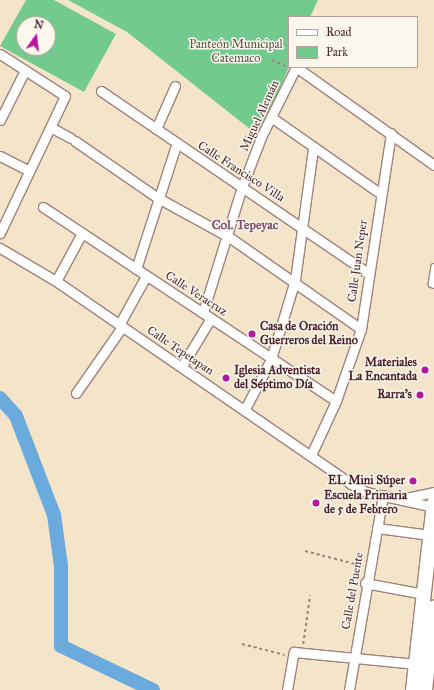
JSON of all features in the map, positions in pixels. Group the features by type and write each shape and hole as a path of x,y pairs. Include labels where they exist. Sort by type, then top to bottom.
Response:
{"main road":[{"path":"413,690 424,594 431,563 429,533 434,504"},
{"path":"425,690 434,607"}],"street":[{"path":"0,54 65,96 52,128 28,170 0,233"},
{"path":"295,68 391,133 434,165"},
{"name":"Miguel Alemán","path":"203,312 229,237 242,187 271,117 295,68"},
{"path":"0,120 25,70"},
{"path":"156,129 175,86"},
{"name":"Calle Francisco Villa","path":"101,91 156,129 176,145 301,225 368,273"},
{"path":"271,117 312,148 381,194"},
{"path":"52,128 73,139 158,198 229,237 295,280 361,329"},
{"name":"Calle Juan Neper","path":"311,455 336,401 361,329 368,273 391,133"},
{"path":"136,268 176,145"},
{"path":"245,410 271,360 295,280 312,148"},
{"path":"0,156 28,170"},
{"name":"Calle Veracruz","path":"43,207 203,312 271,360 336,401"},
{"path":"56,281 82,233"},
{"name":"Calle Tepetapan","path":"0,248 56,281 182,366 351,484 383,495 404,498 434,507"},
{"path":"76,393 121,326 146,276"},
{"path":"182,366 211,318"},
{"path":"404,498 434,492"},
{"name":"Calle del Puente","path":"348,690 365,583 383,495"},
{"path":"377,528 429,533"},
{"path":"365,583 424,594"},
{"path":"287,690 294,652 416,664"}],"lane":[{"path":"434,266 431,284 434,285"}],"path":[{"path":"272,60 288,66"},
{"path":"304,551 369,568"},
{"path":"302,652 310,595"},
{"path":"242,644 293,657"}],"green space":[{"path":"26,0 54,0 116,34 84,92 18,56 56,56 56,16 17,16"},
{"name":"Panteón Municipal Catemaco","path":"68,0 318,0 310,16 288,16 289,68 259,136 127,32"},
{"path":"16,18 16,55 0,46"}],"waterway":[{"path":"0,398 16,416 54,515 61,566 61,646 153,690"}],"place":[{"name":"Casa de Oración Guerreros del Reino","path":"252,334"},
{"name":"Materiales La Encantada","path":"425,370"},
{"name":"Iglesia Adventista del Séptimo Día","path":"226,378"},
{"name":"Rarra's","path":"420,395"},
{"name":"EL Mini Súper","path":"413,481"},
{"name":"Escuela Primaria de 5 de Febrero","path":"316,503"}],"district":[{"name":"Col. Tepeyac","path":"245,225"}]}
